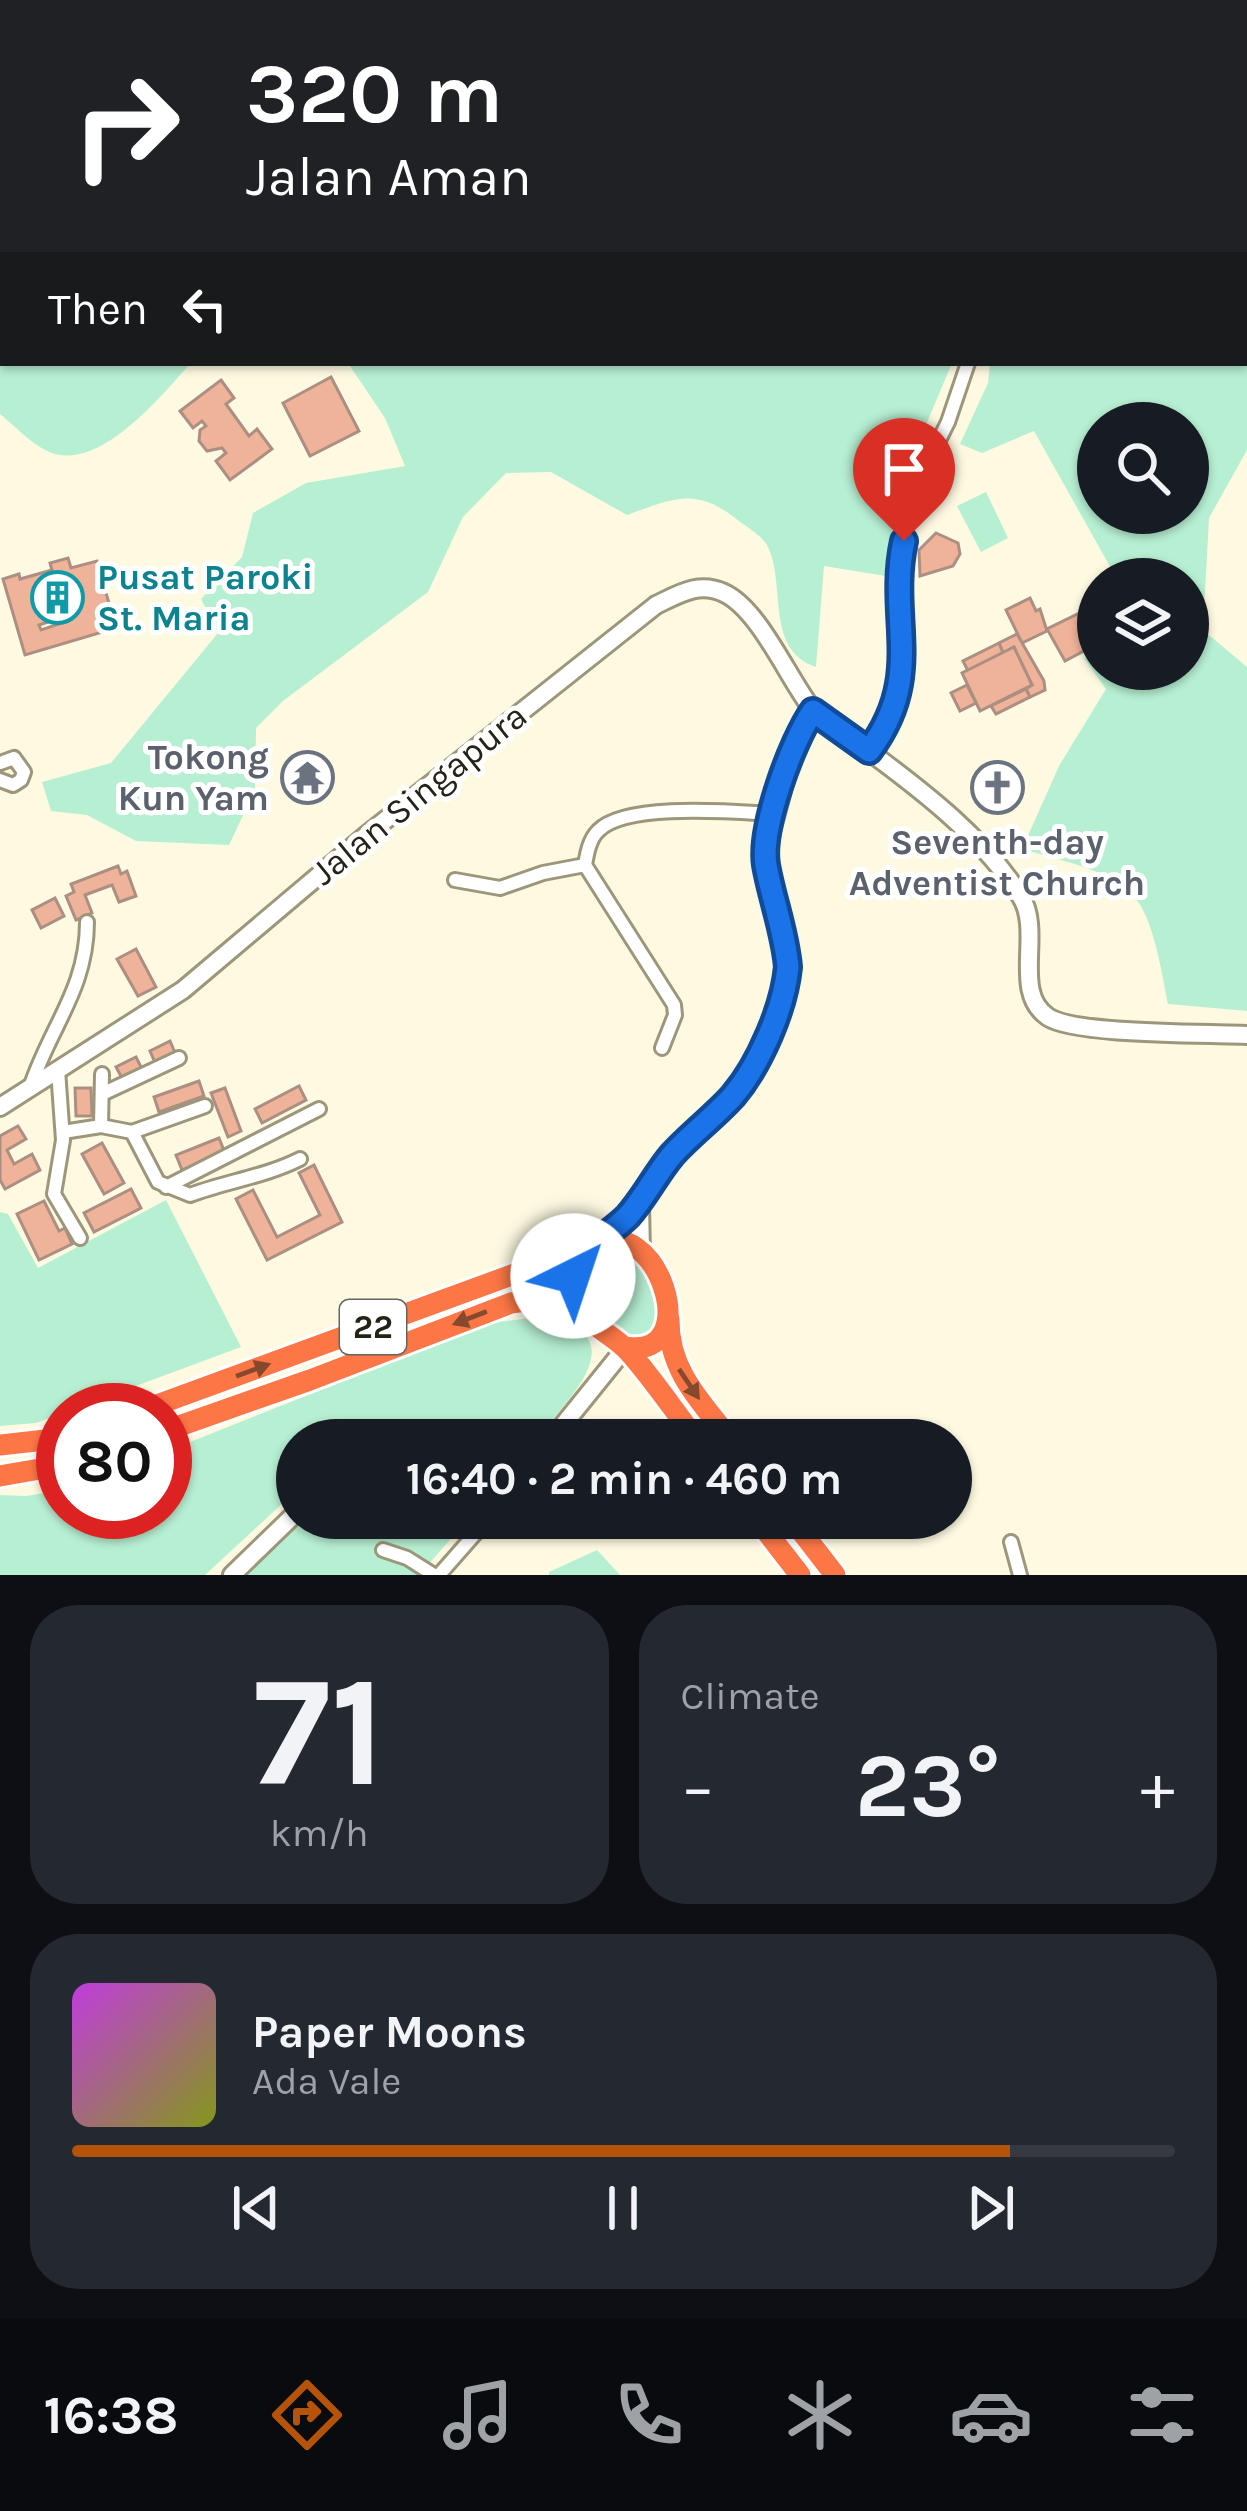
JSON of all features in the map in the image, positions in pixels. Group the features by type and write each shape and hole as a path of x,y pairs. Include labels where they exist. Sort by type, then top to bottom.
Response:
{"highway":[{"path":"582,1311 574,1289 582,1254 602,1241 623,1243 641,1254 665,1288 668,1344 683,1379 714,1419"},
{"name":"22","path":"192,1392 602,1241"},
{"name":"22","path":"192,1422 511,1303 539,1299 582,1311 626,1347 681,1419"},
{"path":"626,1347 639,1349 656,1342 669,1318"},
{"path":"0,1445 36,1441"},
{"path":"0,1476 36,1470"},
{"path":"772,1539 800,1575"},
{"path":"807,1539 835,1575"}],"street":[{"path":"869,751 887,723 902,672 898,578 908,515 967,366"},
{"name":"Jalan Singapura","path":"0,1107 183,990 369,833 656,605 688,589 720,591 745,609 813,711"},
{"path":"602,1241 640,1202 674,1153 743,1083 786,984 787,952 765,854 800,731 813,711 975,840 1023,900 1031,918 1030,986 1042,1012 1054,1021 1097,1028 1247,1035"},
{"path":"0,763 14,758 24,772 13,785 0,780"},
{"path":"662,1048 675,1016 674,1006 585,866 587,850 597,831 631,815 774,814"},
{"path":"455,880 500,888 543,872 585,866"},
{"path":"29,1089 46,1043 75,995 87,956 88,922"},
{"path":"102,1094 178,1058"},
{"path":"58,1070 63,1132 61,1172 54,1194 80,1238"},
{"path":"101,1126 102,1075"},
{"path":"63,1132 101,1126 132,1132 205,1106"},
{"path":"166,1187 319,1109"},
{"path":"132,1132 153,1175 166,1187 190,1195 229,1180 271,1174 300,1159"},
{"path":"640,1202 641,1254"},
{"path":"568,1419 626,1347"},
{"path":"232,1575 276,1532"},
{"path":"383,1550 437,1575 470,1539"},
{"path":"1011,1542 1020,1575"}],"green space":[{"path":"0,366 188,366 125,429 85,453 45,450 0,414"},
{"path":"350,366 951,366 897,494 886,576 824,566 816,667 789,646 767,545 724,510 684,498 627,515 551,472 506,473 463,517 428,592 283,701 256,728 255,790 229,845 136,841 87,815 51,811 42,782 111,763 218,633 201,599 242,557 253,513 306,483 405,466 385,418"},
{"path":"990,366 1247,366 1247,450 1209,518 1209,402 1077,402 1077,508 1034,431 982,453 960,444 988,383"},
{"path":"986,492 1008,538 981,552 957,506"},
{"path":"1092,534 1208,534 1207,558 1105,558"},
{"path":"1209,635 1247,667 1247,1011 1168,1004 1152,932 1141,906 1111,879 1022,849 1059,766 1105,690 1209,690"},
{"path":"166,1200 241,1347 144,1383 36,1383 36,1423 0,1426 0,1212 8,1214 38,1268"},
{"path":"608,1250 641,1268 653,1286 661,1322 647,1335 619,1331 594,1306 586,1274 592,1260"},
{"path":"539,1317 570,1325 586,1336 592,1351 588,1368 553,1419 276,1419 276,1509 205,1575 0,1575 0,1495 36,1494 36,1539 192,1539 192,1441 489,1323"},
{"path":"284,1539 451,1539 419,1575 246,1575"},
{"path":"597,1550 620,1575 549,1575 549,1572"}],"building":[{"path":"331,377 359,431 310,456 283,403"},
{"path":"221,380 234,398 226,404 249,436 257,429 272,449 230,480 216,461 226,453 222,448 207,451 199,441 200,430 206,426 202,421 193,428 180,411"},
{"path":"936,533 958,543 960,554 953,566 920,576 919,550"},
{"name":"Pusat Paroki St. Maria","path":"68,558 71,568 97,561 116,628 25,655 3,579 52,570 50,563","holes":["63,617 65,622 41,630 39,625"]},
{"path":"1030,598 1036,611 1040,609 1047,631 1022,643 1006,610"},
{"path":"1077,614 1077,655 1065,661 1047,629"},
{"path":"1017,634 1044,681 1045,690 1030,697 1026,689 1032,685 1014,647 1003,653 999,643"},
{"path":"999,643 1003,653 968,671 963,661"},
{"path":"1014,647 1032,685 980,711 962,673"},
{"path":"967,685 976,703 960,711 951,693"},
{"path":"1026,689 1030,697 996,714 991,706"},
{"path":"118,866 121,874 127,871 136,896 119,902 112,885 85,895 92,913 76,920 66,896 74,892 71,884"},
{"path":"55,898 64,916 41,928 32,910"},
{"path":"136,949 156,987 138,996 117,959"},
{"path":"170,1041 176,1055 156,1065 150,1051"},
{"path":"136,1057 143,1071 123,1080 116,1067"},
{"path":"199,1081 204,1096 159,1112 154,1097"},
{"path":"299,1086 306,1100 262,1123 255,1109"},
{"path":"75,1088 91,1088 92,1116 76,1116"},
{"path":"225,1088 241,1131 228,1137 211,1093"},
{"path":"18,1126 26,1139 7,1150 14,1164 32,1154 40,1170 5,1189 0,1180 0,1136"},
{"path":"219,1138 225,1153 182,1170 176,1155"},
{"path":"102,1143 124,1183 104,1194 82,1154"},
{"path":"314,1165 342,1222 267,1260 236,1199 253,1190 277,1237 320,1215 299,1173"},
{"path":"131,1189 141,1208 94,1232 84,1213"},
{"path":"44,1201 59,1231 65,1228 72,1244 39,1260 17,1214"}],"place":[{"name":"Pusat Paroki St. Maria","path":"58,598"},
{"name":"Tokong Kun Yam","path":"308,778"},
{"name":"Seventh-day Adventist Church","path":"997,787"}],"route":[{"path":"573,1276 582,1254 602,1241 640,1202 674,1153 736,1092 755,1061 786,984 788,967 766,865 774,814 800,731 813,711 869,751 887,723 904,652 898,578 904,541"}]}
